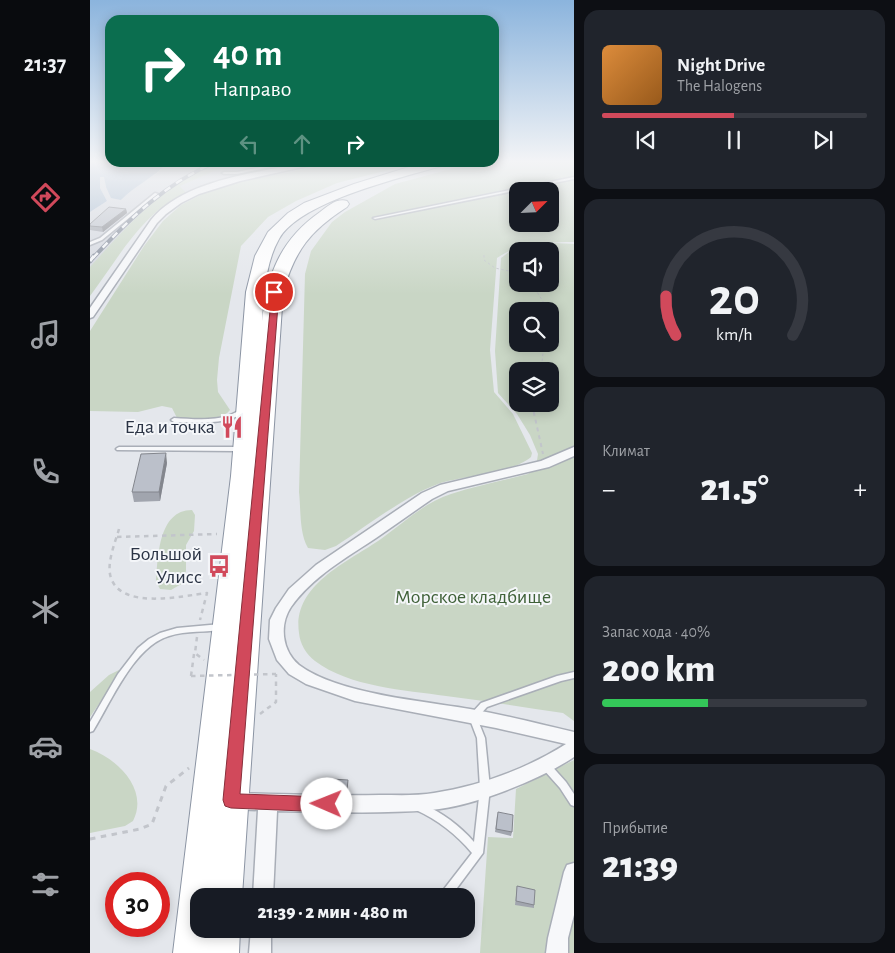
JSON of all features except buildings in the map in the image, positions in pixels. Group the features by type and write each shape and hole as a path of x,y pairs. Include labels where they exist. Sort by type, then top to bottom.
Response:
{"highway":[{"path":"223,888 274,292 286,256 298,239 310,205"},
{"path":"193,953 243,476 242,417 259,270 267,244 273,235 305,218 336,205"},
{"path":"218,953 219,938"}],"street":[{"path":"90,315 157,217 172,205"},
{"path":"574,450 545,464 444,488 427,496 316,572 284,605 277,619 276,635 278,650 285,661 306,677 339,689 374,698 532,728 574,739"},
{"path":"231,800 268,803 411,804 432,802 520,777 546,766 574,748"},
{"path":"263,888 268,803"},
{"path":"557,953 558,938 574,872"},
{"path":"260,953 261,938"}],"lane":[{"path":"90,244 101,239 142,205"},
{"path":"375,218 437,205"},
{"path":"174,420 242,417"},
{"path":"235,458 237,440"},
{"path":"119,449 236,449"},
{"path":"90,730 124,672 144,646 161,635 180,630 227,627"},
{"path":"451,888 478,853 486,788 481,738 473,716 484,705 560,678 574,676"},
{"path":"546,766 563,785 574,802"},
{"path":"411,804 436,814 454,827 478,853"}],"path":[{"path":"484,255 484,260 488,264 495,268 509,270"},
{"path":"534,412 545,464"},
{"path":"119,529 110,577 114,584 124,593 138,598 153,599 207,592"},
{"path":"117,536 215,534 220,536"},
{"path":"211,588 207,592 191,676 276,674 276,702"},
{"path":"194,653 209,666"},
{"path":"209,679 210,670"},
{"path":"90,839 140,829 152,824 166,786 173,778 192,765"}],"shaded area":[{"path":"100,205 165,205 156,211 127,238 90,290 90,212"}],"green space":[{"path":"164,205 132,238 90,296 90,267 149,206"},
{"path":"180,205 288,205 268,217 241,246 219,358 217,380 218,392 230,410 221,416 200,419 177,418 172,408 162,406 138,412 90,411 90,331 144,246 163,221"},
{"path":"357,205 509,205 509,232 559,232 559,205 574,205 574,242 509,242 509,251 497,258 490,350 494,392 509,409 509,412 513,414 532,453 531,457 512,467 448,481 426,489 400,503 336,546 325,550 308,548 305,542 299,492 305,274 311,251 332,222"},
{"name":"Морское кладбище","path":"559,243 574,244 574,721 563,713 395,689 344,677 315,661 304,648 299,633 299,616 304,601 313,588 339,566 381,539 432,502 460,491 528,474 536,467 538,454 530,435 515,412 559,412 559,362 509,362 509,405 498,393 495,351 501,258 509,252 509,292 559,292"},
{"path":"192,510 195,515 194,531 186,545 186,571 183,583 171,590 160,589 156,582 159,549 166,526 172,518 181,512"},
{"path":"119,670 120,673 90,717 90,692 109,675"},
{"path":"90,749 111,760 128,777 134,787 137,809 133,821 125,826 90,833"},
{"path":"574,760 574,953 480,953 488,837 513,838 516,789"}],"water":[{"path":"90,205 100,205 90,212"}],"railway":[{"path":"93,258 147,205"},
{"path":"90,261 94,256"}],"place":[{"name":"Еда и точка","path":"232,427"},
{"name":"Большой Улисс","path":"219,566"}],"route":[{"path":"274,292 260,476 231,800 327,804"}]}
